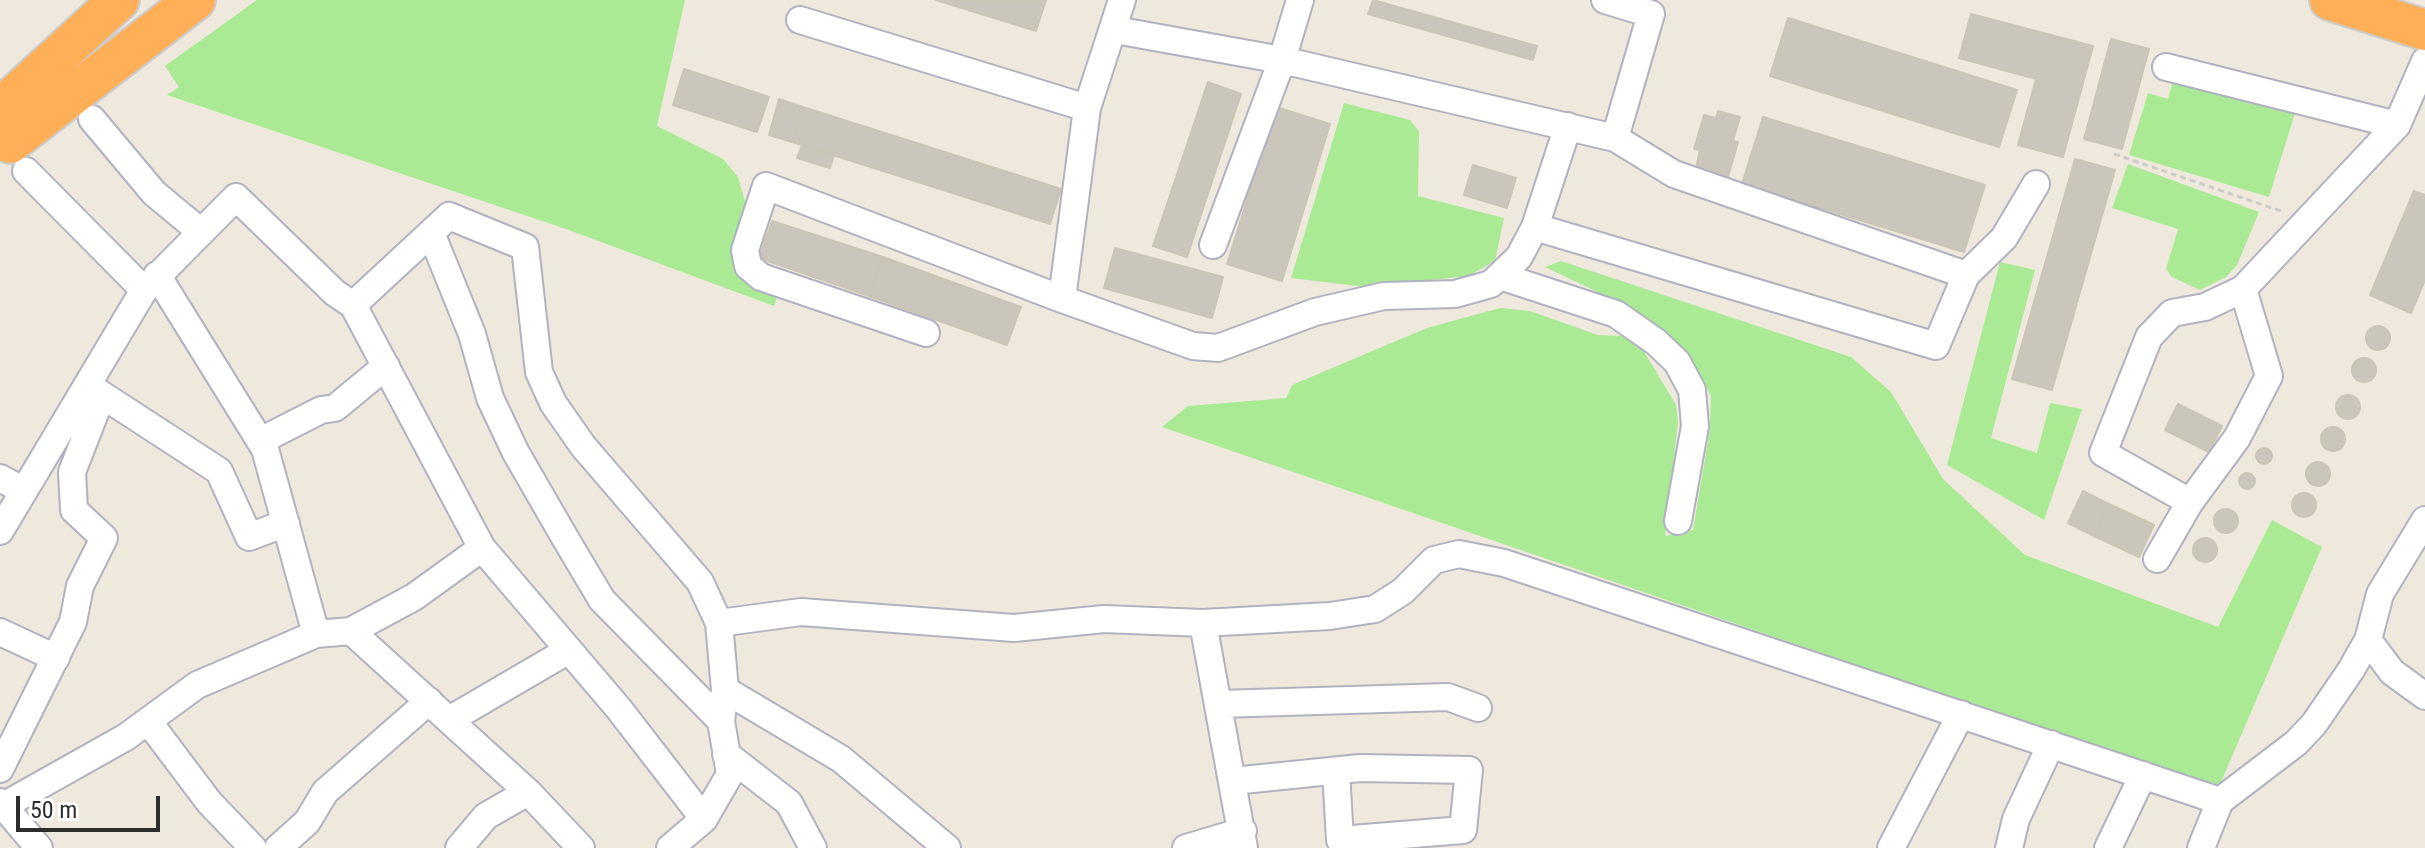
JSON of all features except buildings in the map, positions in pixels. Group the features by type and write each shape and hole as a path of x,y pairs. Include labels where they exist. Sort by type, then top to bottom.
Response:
{"highway":[{"path":"6,119 85,0"},
{"path":"6,119 119,0"},
{"path":"6,119 163,0"},
{"path":"6,119 195,0"},
{"path":"2330,0 2425,30"}],"street":[{"path":"1062,299 1087,108 1115,30 1122,0"},
{"path":"1213,245 1282,60 1300,0"},
{"path":"1605,0 1651,14 1615,138"},
{"path":"800,20 1087,108"},
{"path":"1115,30 1282,60 1615,138 1674,174 1966,275"},
{"path":"2190,502 2103,453 2149,337 2172,313 2205,307 2243,289 2397,125 2425,61"},
{"path":"2166,67 2397,125"},
{"path":"6,119 151,283 260,441 316,634"},
{"path":"92,119 154,193 201,232"},
{"path":"926,333 761,277 748,266 745,250 766,186 1193,346 1218,348 1315,312 1384,296 1455,294 1491,284 1519,257 1535,227 1568,126"},
{"path":"1535,227 1936,346 1966,275 2004,238 2036,184"},
{"path":"0,531 94,390 151,283 236,197 335,293 353,305 482,548 569,650 704,819"},
{"path":"353,305 449,216 525,247 539,372 553,403 583,446 700,582 719,623 725,690 721,721 730,774 704,819 670,848"},
{"path":"431,233 472,334 490,398 516,453 568,543 602,600 721,721"},
{"path":"1500,276 1616,314 1656,342 1677,362 1692,390 1695,426 1678,521"},
{"path":"2157,559 2190,502 2237,438 2269,376 2243,289"},
{"path":"260,441 321,410 335,408 386,366"},
{"path":"94,390 219,471 249,537 286,523"},
{"path":"0,769 73,622 80,586 104,538 74,510 72,472 94,390"},
{"path":"0,478 24,491"},
{"path":"2201,848 2220,801 2305,733 2351,670 2368,640 2380,594 2416,556 2425,520"},
{"path":"39,848 2,803 126,737 197,685 316,634 351,631 414,597 482,548"},
{"path":"719,623 801,612 1014,628 1104,619 1203,623 1330,616 1375,609 1403,591 1434,560 1459,554 1504,563 2220,801"},
{"path":"1186,848 1244,839 1203,623"},
{"path":"351,631 528,792 581,848"},
{"path":"0,632 56,658"},
{"path":"2368,640 2392,672 2425,696"},
{"path":"449,720 569,650"},
{"path":"725,690 841,759 947,848"},
{"path":"1219,704 1448,697 1478,708"},
{"path":"278,848 307,822 325,792 429,701"},
{"path":"1891,848 1961,714"},
{"path":"148,721 209,802 249,847"},
{"path":"2009,848 2016,819 2051,744"},
{"path":"726,754 789,803 813,848"},
{"path":"1233,781 1336,771 1469,770 1463,830 1340,840 1336,771"},
{"path":"2108,848 2143,775"},
{"path":"459,848 486,816 528,792"}],"path":[{"path":"2114,154 2307,220"}],"green space":[{"path":"257,0 685,0 657,126 723,159 738,177 746,205 735,258 778,295 774,306 566,229 167,95 179,87 165,66"},
{"path":"2175,74 2296,110 2269,197 2129,155 2148,93 2168,99"},
{"path":"1344,103 1410,120 1419,131 1418,196 1504,218 1495,261 1468,276 1365,287 1291,278"},
{"path":"2128,164 2259,212 2237,265 2226,277 2200,290 2172,277 2166,269 2178,229 2112,208"},
{"path":"1561,261 1851,357 1891,392 1943,479 2025,555 2218,627 2272,520 2322,547 2218,789 1162,427 1188,406 1286,398 1292,385 1427,328 1500,308 1530,311 1598,335 1625,336 1639,343 1676,405 1678,422 1665,536 1693,530 1710,429 1711,395 1688,357 1651,325 1610,298 1545,267"},
{"path":"2000,262 2035,270 1991,438 2037,453 2050,403 2082,409 2044,520 1947,465"}]}
